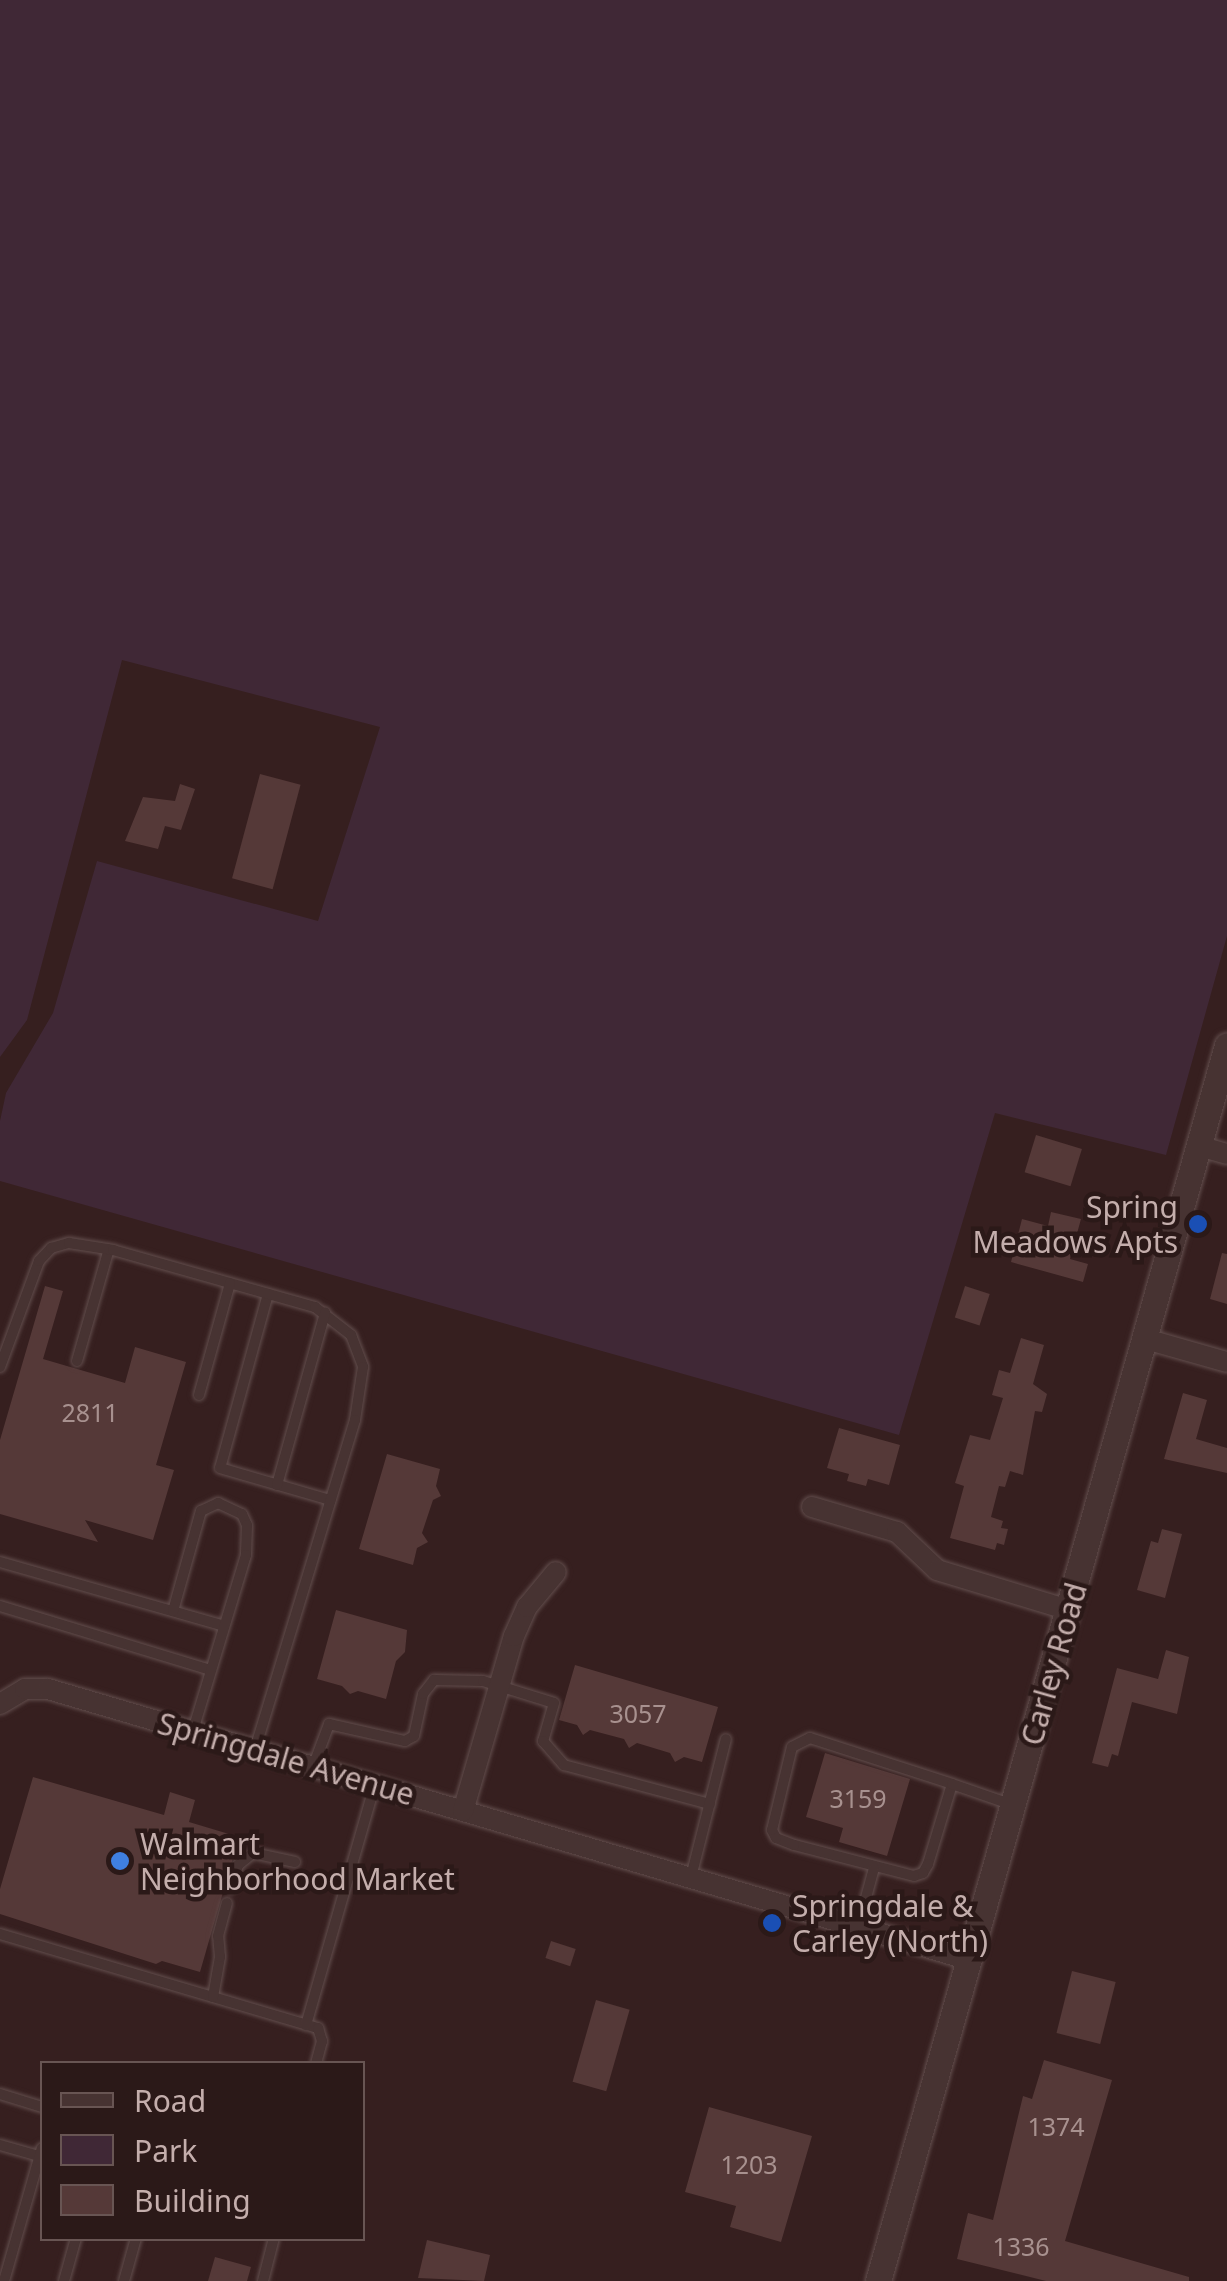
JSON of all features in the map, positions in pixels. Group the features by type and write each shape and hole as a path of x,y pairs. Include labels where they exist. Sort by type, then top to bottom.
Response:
{"street":[{"name":"Carley Road","path":"878,2281 1227,1045"},
{"path":"1199,1146 1227,1154"},
{"path":"1146,1338 1227,1362"},
{"path":"812,1507 897,1532 937,1570 1070,1610"},
{"path":"463,1811 527,1607 556,1572"},
{"name":"Springdale Avenue","path":"2,1698 24,1689 48,1689 970,1960"}],"lane":[{"path":"0,1367 24,1293 51,1248 69,1243 109,1249 268,1294 325,1313 351,1335 363,1367 355,1420 255,1750"},
{"path":"76,1361 109,1249"},
{"path":"199,1395 230,1283"},
{"path":"268,1294 220,1468 330,1500"},
{"path":"277,1485 325,1313"},
{"path":"173,1611 201,1511 218,1504 242,1514 248,1538 193,1732"},
{"path":"0,1562 224,1626"},
{"path":"0,1606 210,1670"},
{"path":"313,1767 323,1729 329,1724 405,1741 414,1736 424,1694 434,1680 500,1684 554,1703 543,1740 564,1764 710,1804"},
{"path":"952,1784 923,1873 902,1876 776,1838 772,1830 792,1747 810,1738 952,1784 1014,1805"},
{"path":"690,1878 726,1739"},
{"path":"306,2024 375,1785"},
{"path":"231,1888 238,1865 253,1853 295,1862"},
{"path":"858,1927 874,1868"},
{"path":"214,1997 220,1957 218,1936 228,1903"},
{"path":"0,1934 306,2024 322,2034 317,2061"},
{"path":"0,2094 40,2105"},
{"path":"0,2145 40,2154"},
{"path":"4,2281 40,2161"},
{"path":"64,2281 75,2241"},
{"path":"124,2281 135,2241"},
{"path":"263,2281 273,2241"}],"green space":[{"path":"0,0 1227,0 1227,936 1166,1155 995,1113 899,1435 0,1181 0,1121 6,1093 53,1013 97,861 318,921 380,727 122,660 27,1020 0,1057"}],"building":[{"path":"260,774 301,785 273,889 232,878"},
{"path":"180,784 195,789 181,830 165,826 158,849 125,841 143,797 175,801"},
{"path":"1036,1135 1082,1149 1071,1186 1025,1172"},
{"path":"1051,1212 1081,1219 1070,1259 1088,1264 1083,1282 1011,1262 1022,1219 1048,1226"},
{"path":"1222,1253 1227,1254 1227,1304 1210,1299"},
{"path":"45,1286 63,1291 43,1359 125,1383 135,1347 186,1362 156,1465 174,1470 153,1540 85,1520 98,1542 0,1514 0,1440"},
{"path":"965,1286 990,1294 980,1325 955,1317"},
{"path":"1021,1338 1044,1345 1033,1384 1047,1394 1042,1412 1035,1411 1023,1475 1010,1471 1005,1487 999,1486 991,1517 1003,1521 1001,1528 1008,1529 1004,1545 997,1543 995,1550 950,1538 964,1486 955,1483 970,1435 990,1440 1003,1398 992,1395 999,1370 1010,1373"},
{"path":"1183,1393 1207,1400 1196,1439 1227,1448 1227,1473 1164,1459"},
{"path":"839,1428 900,1445 889,1485 868,1479 866,1486 847,1481 849,1474 827,1468"},
{"path":"387,1454 440,1469 436,1486 441,1496 433,1500 422,1533 428,1542 417,1548 413,1565 359,1549"},
{"path":"1162,1529 1182,1534 1165,1598 1137,1590 1151,1541 1158,1543"},
{"path":"336,1610 407,1630 405,1652 396,1661 386,1699 358,1691 350,1694 342,1686 317,1679"},
{"path":"1166,1650 1189,1657 1177,1714 1132,1702 1118,1756 1112,1754 1108,1767 1092,1763 1117,1668 1158,1679"},
{"path":"575,1665 718,1707 702,1762 684,1757 675,1762 670,1753 637,1743 629,1748 624,1739 590,1730 583,1735 577,1725 559,1720"},
{"path":"825,1753 910,1779 887,1856 839,1842 843,1828 806,1817"},
{"name":"Walmart Neighborhood Market","path":"33,1777 164,1815 170,1792 195,1800 189,1822 239,1837 200,1972 162,1961 156,1964 0,1914 0,1889"},
{"path":"551,1941 576,1949 570,1966 545,1958"},
{"path":"1072,1971 1116,1982 1100,2044 1057,2033"},
{"path":"596,2000 630,2010 606,2091 573,2082"},
{"path":"1044,2060 1112,2080 1065,2241 1189,2277 1189,2281 1046,2281 957,2259 968,2213 993,2220 1023,2096 1032,2099"},
{"path":"709,2107 812,2136 781,2242 730,2227 736,2206 685,2192"},
{"path":"427,2240 490,2255 484,2281 418,2278"},
{"path":"215,2257 251,2267 247,2281 208,2281"}],"place":[{"name":"Spring Meadows Apts","path":"1198,1224"},
{"name":"Walmart Neighborhood Market","path":"120,1861"},
{"name":"Springdale & Carley (North)","path":"772,1923"}]}
